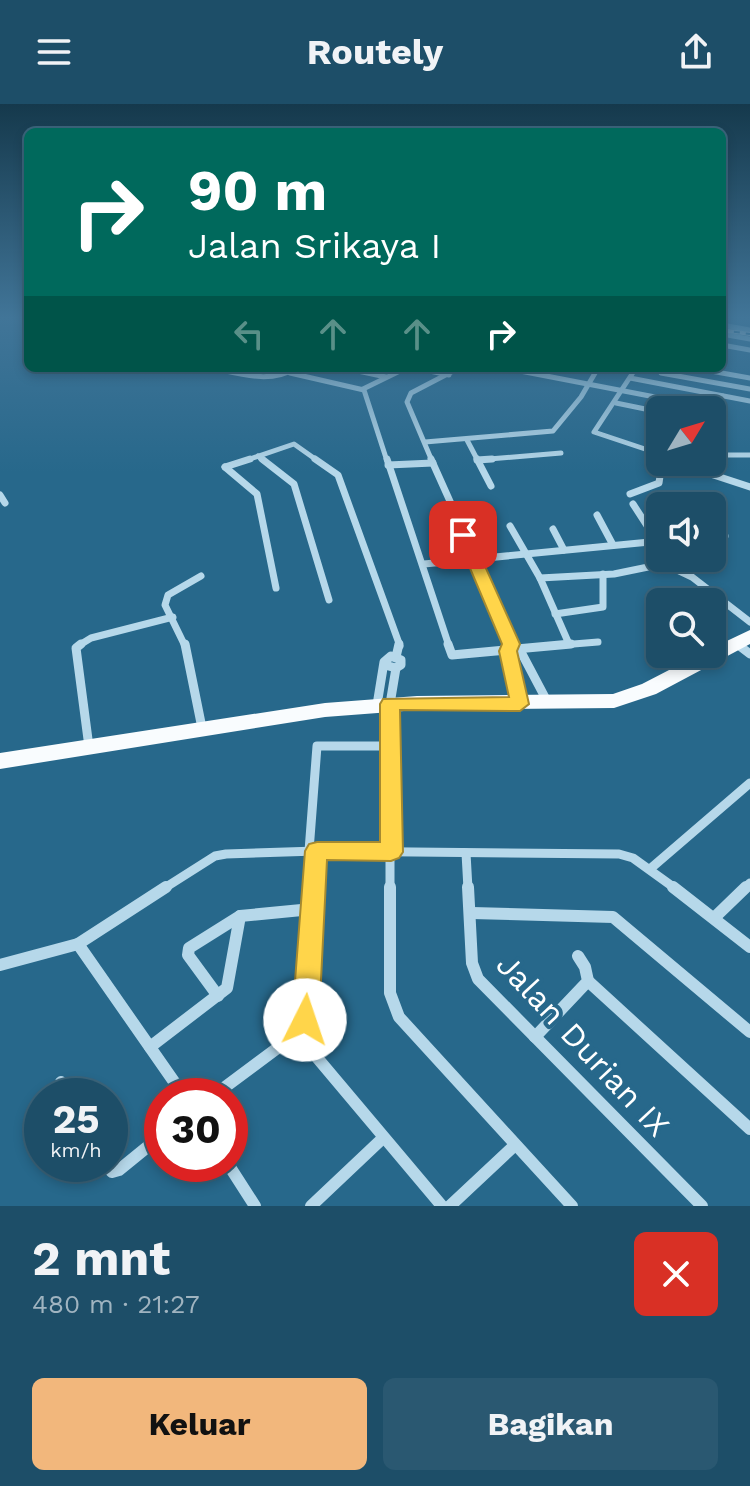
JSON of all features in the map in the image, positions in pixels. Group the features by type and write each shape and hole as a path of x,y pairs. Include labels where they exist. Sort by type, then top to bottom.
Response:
{"main road":[{"path":"0,761 202,728 384,704 614,701 631,697 747,639"}],"street":[{"path":"526,372 712,408 719,406 727,396 741,369"},
{"path":"237,372 275,377 288,372"},
{"path":"251,376 256,372"},
{"path":"300,372 363,389 398,372"},
{"path":"363,372 387,377"},
{"path":"434,372 449,375"},
{"path":"453,372 408,395 407,402 509,647 520,704"},
{"path":"425,442 553,431 595,372"},
{"path":"634,372 594,432 646,449"},
{"path":"656,383 662,372"},
{"path":"668,372 750,389"},
{"path":"723,372 750,378"},
{"path":"630,378 750,401"},
{"path":"363,389 424,564 450,653 456,656 509,647 520,650 598,642"},
{"path":"616,403 646,409"},
{"path":"467,440 491,486"},
{"path":"276,588 257,494 225,467 294,444 338,475 400,647 396,657"},
{"path":"477,460 561,453"},
{"path":"726,455 750,455"},
{"path":"258,456 294,484 329,600"},
{"path":"388,465 433,463"},
{"path":"630,494 659,483 660,476"},
{"path":"716,476 750,487"},
{"path":"0,495 5,503"},
{"path":"633,504 646,523"},
{"path":"597,515 613,545"},
{"path":"510,526 540,578 569,644"},
{"path":"553,529 564,550"},
{"path":"424,564 646,542"},
{"path":"540,578 603,574 653,566 682,571 747,639"},
{"path":"555,614 604,606 603,574"},
{"path":"201,576 168,595 165,605 188,654 202,728"},
{"path":"89,747 85,698 75,651 78,645 91,638 173,617"},
{"path":"520,650 548,704"},
{"path":"384,704 396,668 401,665 401,660 396,657 386,658 384,704 390,746 390,993 393,1004 399,1017 572,1206"},
{"path":"385,665 396,668"},
{"path":"238,1078 298,1035 305,1020 317,746 390,746"},
{"path":"650,869 750,783"},
{"path":"0,965 78,944 215,856 313,851 619,854 633,858 650,869 750,947"},
{"name":"Jalan Durian IX","path":"466,853 472,913 473,971 702,1206"},
{"path":"714,918 750,883"},
{"path":"218,996 187,952 240,916 312,909"},
{"path":"472,913 613,917 750,1032"},
{"path":"150,1047 218,996 230,980 240,916"},
{"path":"78,944 172,1078"},
{"path":"578,956 585,967 588,981 750,1129"},
{"path":"535,1037 588,981"},
{"path":"298,1035 442,1206"},
{"path":"311,1206 383,1138"},
{"path":"450,1206 515,1145"},
{"path":"128,1163 144,1150"},
{"path":"240,1182 255,1206"}],"route":[{"path":"305,1020 317,851 391,852 390,704 520,704 508,651 511,644 463,535"}]}
